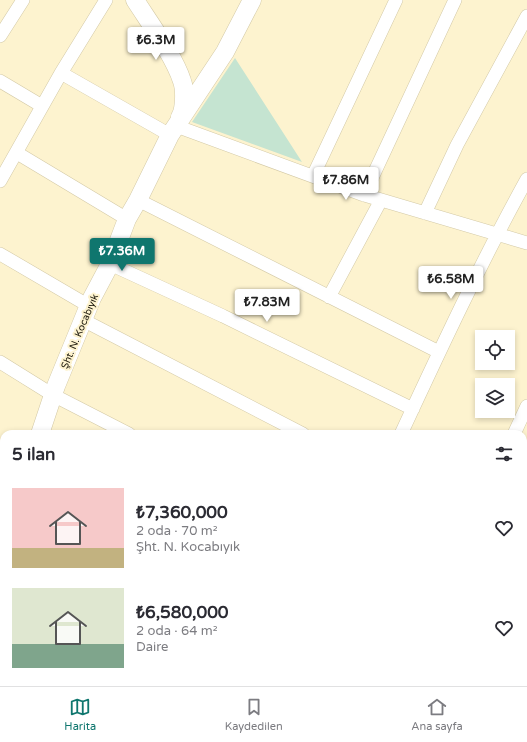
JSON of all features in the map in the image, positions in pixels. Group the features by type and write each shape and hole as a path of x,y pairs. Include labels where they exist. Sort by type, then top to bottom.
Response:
{"street":[{"path":"0,36 23,0"},
{"path":"0,181 61,73 106,0"},
{"path":"135,0 172,59 183,82 183,113 173,130"},
{"name":"Şht. N. Kocabıyık","path":"41,430 53,395 86,313 110,264 127,219 173,130 225,52 252,0"},
{"path":"313,176 396,0"},
{"path":"364,195 455,0"},
{"path":"424,213 457,146 527,16"},
{"path":"61,73 173,130 313,176 364,195 527,243"},
{"path":"0,81 42,106"},
{"path":"17,153 127,219"},
{"path":"403,430 496,234 527,179"},
{"path":"138,200 439,352"},
{"path":"329,297 381,200"},
{"path":"0,254 86,313 296,430"},
{"path":"110,264 223,316 413,409"},
{"path":"0,362 53,395 121,430"},
{"path":"516,430 527,406"}],"green space":[{"path":"235,58 302,162 192,122"}]}
